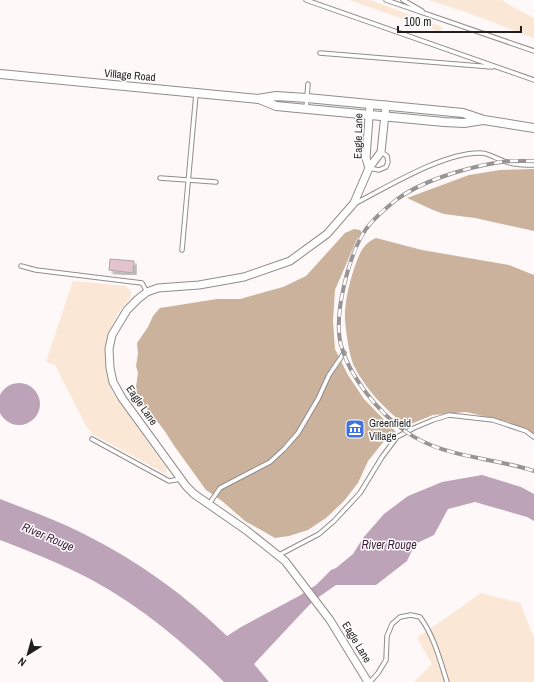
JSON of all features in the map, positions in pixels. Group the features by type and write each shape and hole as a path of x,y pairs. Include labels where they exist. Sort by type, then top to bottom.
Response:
{"street":[{"name":"Village Road","path":"0,74 258,99 276,96 307,98 463,113 484,120 534,128"},
{"name":"Village Road","path":"258,99 276,106 464,124 484,120"},
{"name":"Eagle Lane","path":"369,168 366,158 370,104"},
{"name":"Eagle Lane","path":"369,682 330,620 285,561 246,530 194,494 181,479 122,398 113,382 110,368 109,349 112,335 127,310 147,292 158,288 199,285 244,277 290,261 327,234 354,203 369,168 381,152 386,106"}],"lane":[{"path":"306,0 534,80"},
{"path":"386,0 534,52"},
{"path":"403,0 430,16"},
{"path":"320,53 498,67"},
{"path":"306,109 308,84"},
{"path":"182,250 196,93"},
{"name":"Eagle Lane","path":"369,168 379,170 386,167 388,162 387,156 381,152"},
{"path":"354,203 442,161 472,154 482,153 505,162 534,165"},
{"path":"160,178 216,182"},
{"path":"21,266 36,270 142,283 147,292"},
{"path":"208,505 220,488 270,462 284,449 298,433 318,399 329,375 344,353"},
{"path":"279,555 319,534 334,521 360,493 397,437 414,428 449,415 493,420 526,431 534,437"},
{"path":"92,440 169,481 181,479"},
{"path":"369,682 378,673 386,660 387,636 392,624 400,617 411,615 420,617 428,627 447,682"}],"shaded area":[{"path":"349,0 370,0 442,27 440,32"},
{"path":"428,0 502,0 534,18 534,38 469,13"},
{"path":"534,169 534,231 475,218 444,214 407,198 469,175 500,170"},
{"path":"354,229 360,230 362,233 357,239 335,290 333,321 335,349 348,375 364,399 396,432 385,440 368,461 358,483 344,501 326,518 308,530 289,536 275,538 245,521 222,501 206,490 164,430 149,411 138,401 136,387 138,373 136,366 138,354 137,343 148,327 153,316 160,308 217,299 240,299 283,287 306,276 345,233"},
{"path":"376,238 422,250 509,265 534,275 534,434 509,422 466,412 433,415 406,426 383,406 370,391 354,366 350,355 345,323 345,311 349,286 359,257 363,248"},
{"path":"73,281 125,286 131,291 129,299 119,312 114,322 107,341 105,362 109,383 113,393 167,469 166,474 94,435 86,426 55,365 46,362"},
{"path":"481,593 520,603 534,638 534,682 414,682 432,664 417,638"}],"water":[{"path":"15,383 23,383 31,386 37,392 40,404 37,416 31,422 23,425 15,425 7,422 1,416 -2,408 -2,400 1,392 7,386"},
{"name":"River Rouge","path":"482,475 521,487 534,494 534,521 527,517 475,502 448,509 434,535 415,544 407,561 376,585 336,585 313,601 254,664 269,682 224,682 194,653 162,626 128,602 92,580 0,540 0,499 63,524 123,555 160,579 194,606 227,636 316,585 331,570 336,568 353,554 363,538 384,514 408,496 442,482"}],"building":[{"path":"110,259 134,261 133,273 109,270"}],"railway":[{"path":"534,161 500,162 470,168 430,181 406,193 396,200 373,221 366,229 360,240 354,253 344,285 339,318 341,345 345,357 358,381 375,404 405,431 419,440 451,452 518,466 534,471"}],"place":[{"name":"Greenfield Village","path":"355,429"}]}
